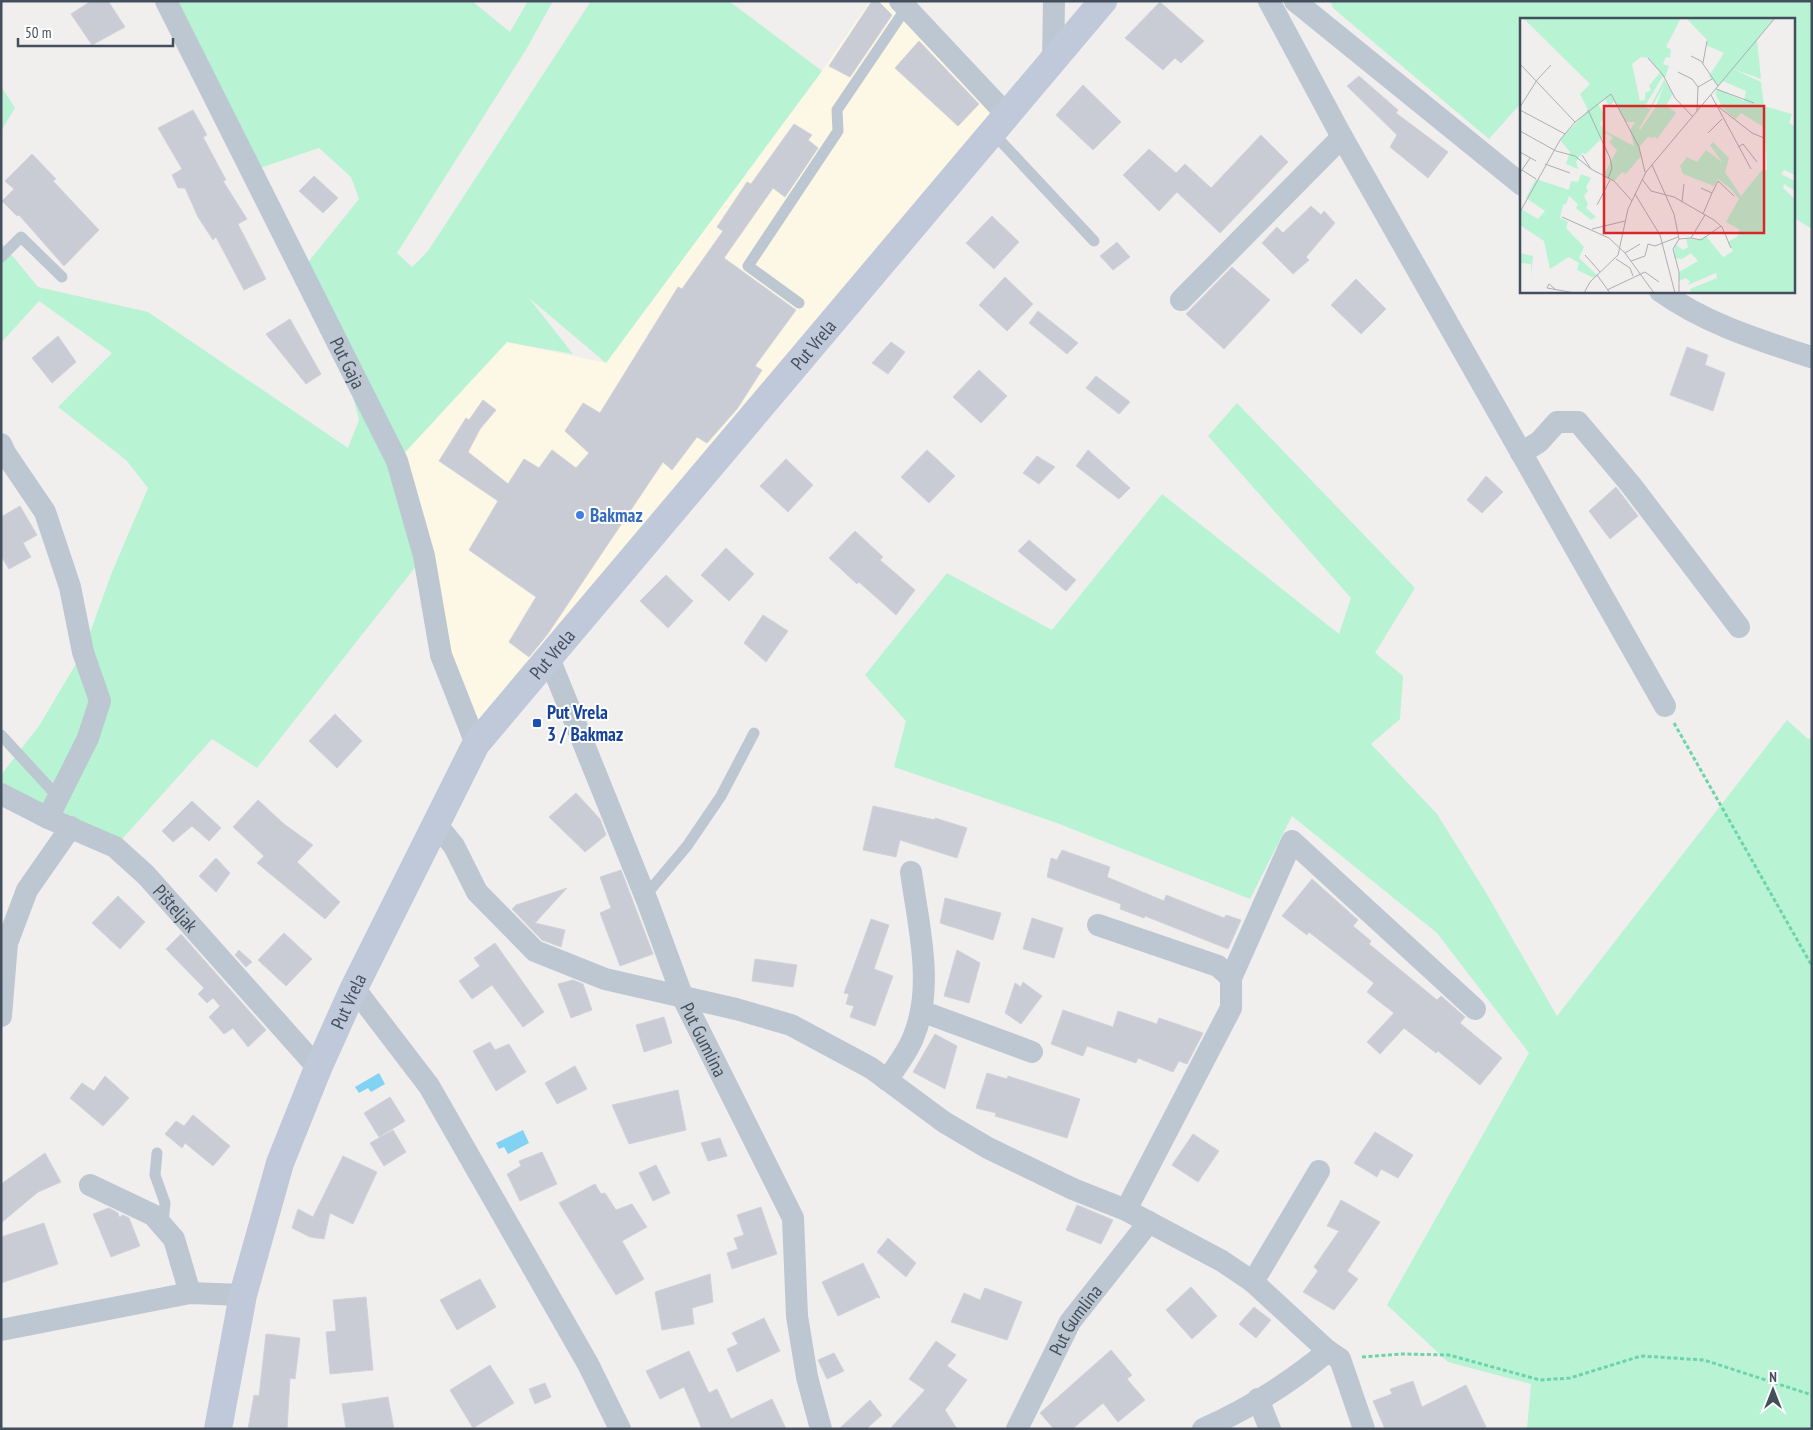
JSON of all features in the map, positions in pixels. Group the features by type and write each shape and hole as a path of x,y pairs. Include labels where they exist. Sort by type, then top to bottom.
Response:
{"main road":[{"name":"Put Vrela","path":"218,1429 243,1295 280,1164 318,1068 354,988 476,744 1103,1"}],"street":[{"name":"Put Gaja","path":"166,1 397,461 424,556 440,655 476,744"},
{"path":"1052,62 1054,1"},
{"path":"1269,1 1342,137 1665,706"},
{"path":"1295,1 1520,183"},
{"path":"903,4 1000,124"},
{"path":"1181,300 1342,137"},
{"path":"1661,292 1672,300 1739,334 1812,357"},
{"path":"1521,453 1539,442 1557,422 1578,422 1632,485 1739,627"},
{"path":"1,444 4,453 45,512 70,587 83,652 100,700 88,738 48,818"},
{"name":"Put Gumlina","path":"549,658 645,896 683,998 793,1218 797,1316 808,1377 821,1429"},
{"name":"Pišteljak","path":"1,794 48,818 115,847 146,875 318,1068"},
{"path":"436,824 454,846 477,892 535,951 605,979 736,1009 791,1025 871,1068 944,1122 988,1148 1073,1189 1126,1210 1222,1261 1253,1282 1334,1355 1364,1429"},
{"path":"1,1016 7,943 27,890 71,827"},
{"path":"1126,1210 1231,1008 1231,978 1292,841 1475,1009"},
{"path":"887,1080 913,1038 921,1010 922,947 911,872"},
{"path":"1098,925 1218,966 1231,978"},
{"path":"354,988 429,1086 588,1364 620,1429"},
{"path":"921,1010 1032,1052"},
{"path":"1253,1282 1319,1171"},
{"path":"90,1185 153,1215 174,1239 190,1293"},
{"name":"Put Gumlina","path":"1017,1429 1070,1322 1148,1222"},
{"path":"1,1330 190,1293 243,1295"},
{"path":"1203,1429 1227,1418 1334,1355"},
{"path":"1258,1399 1270,1429"}],"lane":[{"path":"800,303 748,266 838,131 837,110 903,4"},
{"path":"1000,124 1094,241"},
{"path":"1,257 22,237 62,277"},
{"path":"645,896 687,846 721,796 754,733"},
{"path":"1,735 58,796"},
{"path":"157,1153 155,1175 165,1203 162,1226"}],"path":[{"path":"1665,706 1812,966"},
{"path":"1334,1355 1449,1355 1540,1380 1570,1378 1641,1356 1704,1360 1812,1395"}],"shaded area":[{"path":"870,1 900,1 1007,115 476,744 397,461 507,342 606,363 822,71"}],"green space":[{"path":"166,1 472,1 510,32 528,1 553,1 527,48 397,253 412,267 428,251 591,1 729,1 822,71 606,363 529,298 573,354 507,342 397,461 424,556 257,768 212,739 115,847 1,794 1,775 39,726 83,652 112,572 148,488 126,460 58,407 112,353 39,301 1,343 1,242 38,287 148,312 348,448 359,420 342,352 301,271 359,199 351,177 319,148 251,171"},
{"path":"1330,1 1812,1 1812,229 1796,219 1796,18 1520,18 1520,104 1489,139 1334,9"},
{"path":"1,86 15,108 1,131"},
{"path":"1237,403 1415,588 1375,653 1403,676 1400,719 1371,744 1437,814 1485,891 1557,1016 1787,720 1808,739 1812,738 1812,1429 1527,1429 1531,1384 1448,1362 1387,1305 1529,1053 1437,933 1292,816 1250,899 1057,823 894,767 906,721 865,675 947,573 1052,630 1162,494 1339,634 1351,598 1208,436"}],"water":[{"path":"379,1073 385,1084 371,1092 368,1088 359,1093 355,1087"},
{"path":"523,1130 529,1143 508,1154 504,1147 499,1149 496,1143"}],"building":[{"path":"91,1 108,1 125,27 92,45 71,14"},
{"path":"872,1 878,1 892,15 850,77 829,66"},
{"path":"1160,2 1204,41 1181,63 1175,58 1163,70 1125,38"},
{"path":"919,41 979,104 958,126 895,68"},
{"path":"1359,76 1398,110 1396,113 1448,152 1428,178 1390,147 1397,135 1347,86"},
{"path":"1083,85 1121,122 1093,150 1056,115"},
{"path":"193,110 207,135 203,137 226,180 223,181 247,219 238,224 266,279 244,290 216,237 213,240 198,217 185,188 178,188 172,175 182,169 158,128"},
{"path":"794,124 812,135 808,140 818,148 785,197 773,188 724,258 796,310 755,366 762,370 737,409 707,443 697,437 672,470 663,462 547,635 529,657 509,642 536,597 469,550 498,501 439,461 466,418 469,420 483,400 496,410 480,429 468,452 508,484 524,459 539,468 552,450 576,468 589,453 565,431 583,403 600,413 678,287 682,289 723,231 717,227 747,182 751,184"},
{"path":"1261,135 1288,162 1220,233 1177,192 1159,211 1123,175 1149,149 1176,173 1185,164 1211,188"},
{"path":"32,154 56,179 53,181 99,230 64,266 19,215 17,216 2,201 14,189 5,181"},
{"path":"314,176 338,198 323,213 299,191"},
{"path":"1311,206 1321,215 1324,211 1335,223 1306,257 1309,260 1293,274 1262,243 1277,227 1283,233"},
{"path":"992,216 1019,242 994,269 966,243"},
{"path":"1117,242 1130,257 1113,270 1100,256"},
{"path":"1232,267 1270,300 1224,349 1186,314"},
{"path":"1005,277 1033,304 1007,331 979,305"},
{"path":"1356,279 1386,309 1361,334 1331,305"},
{"path":"1038,311 1078,343 1067,354 1029,323"},
{"path":"290,319 321,374 306,384 266,334"},
{"path":"58,336 76,362 52,383 32,358"},
{"path":"891,342 905,352 888,374 872,363"},
{"path":"1687,347 1708,355 1705,365 1725,373 1713,411 1670,395"},
{"path":"979,370 1007,396 981,423 953,397"},
{"path":"1096,376 1130,402 1119,414 1086,388"},
{"path":"927,450 955,476 929,503 901,477"},
{"path":"1088,450 1130,488 1119,499 1076,466"},
{"path":"1037,456 1055,467 1039,484 1023,473"},
{"path":"786,459 813,485 788,512 760,486"},
{"path":"1486,476 1503,492 1482,513 1467,500"},
{"path":"1616,487 1638,516 1610,539 1589,511"},
{"path":"20,506 37,535 23,543 31,557 9,569 1,556 1,517"},
{"path":"855,531 883,557 880,560 915,590 896,615 859,582 857,584 829,558"},
{"path":"1029,540 1076,580 1066,591 1018,551"},
{"path":"726,548 754,574 729,601 701,575"},
{"path":"666,575 693,601 668,628 640,601"},
{"path":"763,615 788,631 766,662 744,643"},
{"path":"335,714 362,741 337,768 309,741"},
{"path":"576,793 600,819 606,835 585,852 549,817"},
{"path":"258,800 284,824 313,845 297,862 340,902 325,919 257,863 264,856 233,827"},
{"path":"192,801 221,828 209,841 192,826 173,842 162,831"},
{"path":"873,806 935,820 935,818 967,828 957,858 900,840 896,857 863,850"},
{"path":"1062,850 1110,867 1107,877 1164,901 1166,895 1224,918 1226,915 1241,920 1228,949 1145,916 1144,918 1120,909 1121,904 1047,877 1051,858 1057,860"},
{"path":"216,858 230,873 216,892 199,876"},
{"path":"621,870 653,954 620,966 600,913 611,908 600,877"},
{"path":"1312,879 1358,920 1353,926 1371,941 1369,944 1437,1000 1441,996 1465,1017 1460,1023 1502,1058 1480,1085 1438,1051 1436,1053 1404,1028 1380,1054 1367,1042 1394,1013 1367,992 1374,983 1309,932 1307,935 1282,916"},
{"path":"567,888 535,923 565,930 561,947 542,940 512,909 516,905"},
{"path":"118,896 145,922 120,949 92,923"},
{"path":"945,898 1001,913 993,940 940,923"},
{"path":"1032,918 1063,928 1054,958 1023,949"},
{"path":"871,919 889,925 874,969 893,976 875,1026 850,1017 854,1006 846,1004 849,994 844,993"},
{"path":"284,933 312,959 286,986 258,960"},
{"path":"181,934 266,1030 248,1047 233,1028 224,1034 209,1017 220,1006 213,998 207,1003 198,994 204,988 166,949"},
{"path":"495,943 544,1012 523,1027 492,985 472,999 459,981 480,966 474,958"},
{"path":"239,950 252,962 246,967 235,955"},
{"path":"957,950 980,963 969,1003 944,996"},
{"path":"755,959 797,965 793,987 752,981"},
{"path":"573,980 583,984 592,1010 571,1018 558,984"},
{"path":"1023,982 1042,996 1021,1024 1005,1013 1015,983 1021,987"},
{"path":"1063,1010 1113,1027 1118,1011 1157,1024 1159,1018 1203,1033 1187,1064 1179,1061 1173,1072 1138,1058 1136,1063 1087,1046 1083,1056 1051,1044"},
{"path":"664,1017 672,1043 644,1052 636,1025"},
{"path":"935,1034 957,1046 945,1089 913,1072"},
{"path":"490,1042 495,1050 509,1044 526,1072 496,1091 473,1051"},
{"path":"575,1066 587,1089 557,1104 545,1083"},
{"path":"987,1073 1007,1079 1008,1076 1080,1099 1067,1138 995,1116 996,1113 976,1108"},
{"path":"105,1076 129,1098 103,1126 70,1098 82,1083 94,1091"},
{"path":"678,1090 686,1130 629,1144 612,1105"},
{"path":"390,1097 405,1121 379,1137 364,1113"},
{"path":"193,1115 230,1146 213,1166 185,1143 182,1148 165,1134 176,1121 184,1126"},
{"path":"393,1130 406,1152 384,1166 370,1143"},
{"path":"1375,1132 1413,1155 1398,1178 1381,1169 1377,1177 1354,1163"},
{"path":"1193,1134 1219,1151 1198,1182 1172,1165"},
{"path":"720,1138 727,1156 708,1161 701,1143"},
{"path":"542,1152 557,1184 520,1201 507,1174 521,1166 519,1161"},
{"path":"45,1153 61,1182 38,1192 1,1223 1,1184"},
{"path":"343,1156 377,1172 353,1224 330,1213 324,1239 310,1237 292,1228 298,1209 313,1217"},
{"path":"656,1165 670,1193 653,1201 639,1173"},
{"path":"595,1184 601,1194 605,1193 616,1210 632,1204 647,1227 622,1241 644,1279 616,1295 559,1203"},
{"path":"1341,1200 1380,1222 1347,1271 1358,1279 1334,1310 1303,1292 1318,1271 1314,1267 1339,1231 1327,1226"},
{"path":"1077,1205 1113,1220 1101,1244 1066,1230"},
{"path":"761,1207 777,1254 732,1269 727,1253 738,1249 734,1238 744,1235 737,1215"},
{"path":"109,1208 118,1213 119,1217 123,1215 129,1218 140,1246 111,1257 93,1214"},
{"path":"44,1223 58,1264 1,1283 1,1237"},
{"path":"888,1238 916,1263 906,1277 877,1252"},
{"path":"863,1263 880,1298 874,1297 876,1298 838,1316 822,1282"},
{"path":"710,1274 713,1302 692,1308 694,1324 662,1330 655,1292"},
{"path":"480,1279 496,1307 457,1330 440,1300"},
{"path":"1191,1287 1217,1316 1192,1339 1166,1310"},
{"path":"985,1288 1022,1302 1007,1340 951,1322 964,1293 980,1300"},
{"path":"366,1297 373,1370 330,1374 326,1332 336,1331 333,1300"},
{"path":"1254,1307 1271,1320 1256,1338 1239,1324"},
{"path":"764,1318 780,1351 737,1372 727,1349 738,1344 732,1333"},
{"path":"266,1334 300,1338 295,1379 290,1378 287,1429 248,1429 254,1395 259,1396"},
{"path":"936,1341 956,1355 947,1366 967,1380 945,1410 957,1429 890,1429 925,1390 909,1379"},
{"path":"1111,1350 1132,1375 1127,1379 1145,1400 1118,1422 1103,1403 1072,1429 1054,1429 1040,1413"},
{"path":"689,1351 709,1393 717,1389 731,1419 772,1399 786,1429 702,1429 684,1387 660,1399 646,1371"},
{"path":"834,1353 844,1371 827,1379 818,1360"},
{"path":"490,1365 514,1403 473,1428 450,1390"},
{"path":"1413,1381 1422,1407 1466,1385 1487,1429 1385,1429 1373,1401 1392,1394 1390,1389"},
{"path":"545,1383 551,1397 535,1404 529,1389"},
{"path":"388,1397 394,1429 346,1429 342,1404"},
{"path":"870,1400 882,1415 866,1429 839,1429"}],"place":[{"name":"Bakmaz","path":"580,515"},
{"name":"Put Vrela 3 / Bakmaz","path":"537,723"}]}
